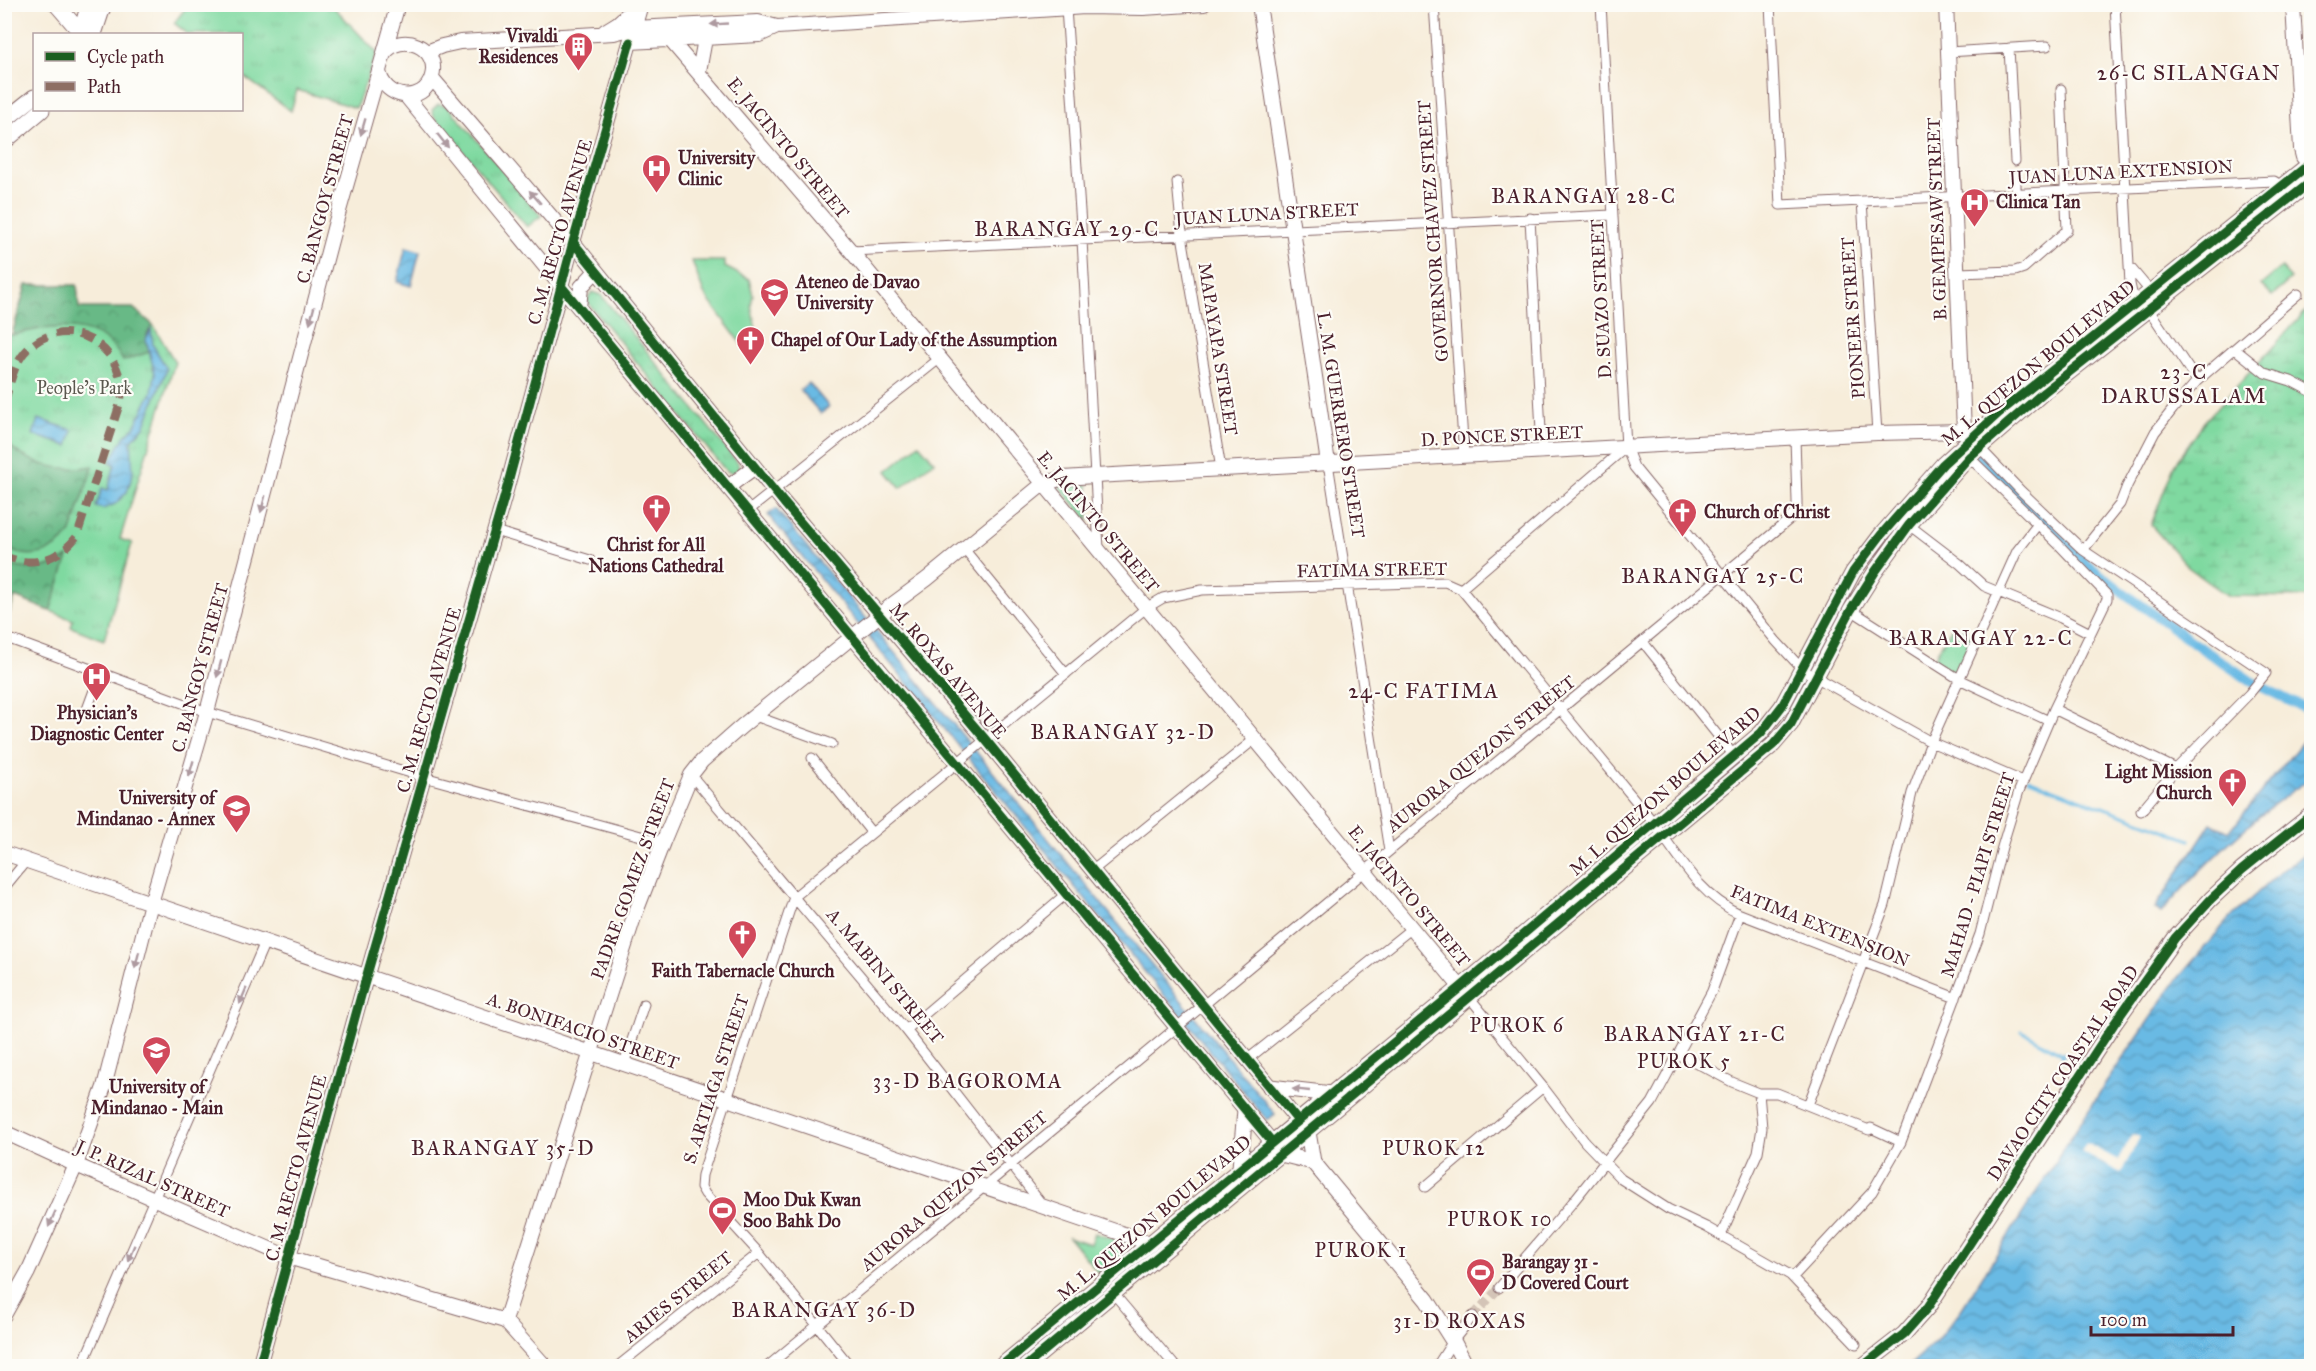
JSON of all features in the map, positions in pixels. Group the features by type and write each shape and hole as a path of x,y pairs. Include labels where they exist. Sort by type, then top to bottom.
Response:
{"main road":[{"path":"56,4 80,33"},
{"path":"81,33 89,4"},
{"path":"94,33 104,4"},
{"path":"1088,7 1103,4"},
{"path":"427,52 460,42 614,33 634,28 758,22 777,27 1066,8 1143,8 1204,4"},
{"name":"L. M. GUERRERO STREET","path":"1259,4 1328,463"},
{"name":"B. GEMPESAW STREET","path":"1946,4 1968,444"},
{"path":"2293,4 2301,149 2303,157 2310,163"},
{"path":"599,34 618,23 640,5 646,16 661,27"},
{"name":"C. M. RECTO AVENUE","path":"259,1366 366,976 495,531 640,5"},
{"name":"C. BANGOY STREET","path":"396,11 411,43"},
{"name":"C. BANGOY STREET","path":"4,1315 28,1272 76,1165 104,1087 151,903 207,712 335,225 396,11"},
{"path":"614,33 630,42 759,35 777,27"},
{"path":"699,71 705,39"},
{"name":"E. JACINTO STREET","path":"671,40 851,251 1465,993"},
{"path":"379,71 387,88 396,94 406,96 422,91 432,78 433,64 427,52 411,43 396,44 384,54"},
{"name":"M. ROXAS AVENUE","path":"432,78 573,242 774,491 961,759 1066,894 1276,1148"},
{"name":"M. ROXAS AVENUE","path":"406,96 748,511 867,626 980,744 1092,871 1303,1126"},
{"path":"4,121 33,98"},
{"path":"4,142 41,111"},
{"name":"M. L. QUEZON BOULEVARD","path":"2143,305 2150,291 2310,163"},
{"name":"M. L. QUEZON BOULEVARD","path":"1026,1366 1114,1294 1276,1148 1660,830 1773,745 1791,724 1808,674 1853,572 1881,535 1968,444 2044,392 2143,305 2312,181"},
{"path":"579,308 581,287 596,271"},
{"name":"D. PONCE STREET","path":"1043,484 1063,478 1095,476 1877,434 1968,444"},
{"name":"M. L. QUEZON BOULEVARD","path":"1660,830 1772,721 1808,674 1909,525 1968,444"},
{"path":"728,487 754,467"},
{"name":"PADRE GOMEZ STREET","path":"505,1321 634,917 691,775 702,761 755,716 1043,484"},
{"name":"DAVAO CITY COASTAL ROAD","path":"1863,1366 1898,1340 1928,1307 2119,1015 2175,938 2242,870 2312,814"},
{"name":"A. BONIFACIO STREET","path":"4,853 1150,1243"},
{"name":"M. L. QUEZON BOULEVARD","path":"1303,1126 1332,1094 1465,993"},
{"path":"1270,1087 1332,1094"},
{"path":"1240,1168 1245,1110"},
{"path":"1303,1126 1312,1162 1414,1282 1453,1341 1466,1366"},
{"name":"J. P. RIZAL STREET","path":"4,1132 288,1257 505,1321"},
{"path":"1276,1148 1312,1162"},
{"name":"M. L. QUEZON BOULEVARD","path":"1001,1366 1240,1168 1276,1148"},
{"path":"505,1321 545,1366"}],"street":[{"name":"GOVERNOR CHAVEZ STREET","path":"1434,4 1464,456"},
{"name":"D. SUAZO STREET","path":"1601,4 1626,447"},
{"name":"JUAN LUNA EXTENSION","path":"1770,4 1780,205 2274,181 2282,186"},
{"path":"2115,4 2132,293 2198,381"},
{"path":"1066,8 1082,240 1099,551"},
{"path":"1948,52 2047,46"},
{"path":"2009,48 2015,161"},
{"path":"1958,273 2015,271 2024,268 2067,230 2061,89"},
{"path":"2016,176 2016,194"},
{"name":"MAPAYAPA STREET","path":"1177,182 1182,235 1221,469"},
{"name":"PIONEER STREET","path":"1862,201 1877,434"},
{"name":"JUAN LUNA STREET","path":"851,251 1612,215"},
{"path":"1530,219 1542,452"},
{"path":"2129,266 2150,291"},
{"path":"2083,550 2120,504 2134,471 2155,432 2198,381 2298,294"},
{"path":"2235,349 2265,373 2291,381 2312,392"},
{"path":"748,511 939,359"},
{"name":"AURORA QUEZON STREET","path":"768,1366 1177,1028 1364,870 1761,545 1794,513 1797,501 1796,438"},
{"path":"1808,1105 1885,905 1912,793 1931,742 2017,551 2038,524 1968,444"},
{"path":"1968,444 2083,550 2266,673 2252,691 2176,769 2141,811"},
{"path":"1461,589 1626,447 1630,460 1638,473 1785,652 1808,674 1931,742 2022,781"},
{"name":"L. M. GUERRERO STREET","path":"1328,463 1389,851"},
{"name":"MAHAD - PIAPI STREET","path":"1793,1277 1872,1192 1901,1142 1980,934 2002,847 2022,781 2107,595 2038,524"},
{"path":"1909,525 1960,564 1984,586 2061,618 2090,633"},
{"path":"495,531 590,560"},
{"path":"964,549 1066,674"},
{"name":"FATIMA STREET","path":"794,897 1146,608 1163,598 1202,590 1451,583 1461,589 1660,830"},
{"path":"1851,610 1959,679 2049,721"},
{"path":"4,637 207,712 424,777 663,842"},
{"path":"1643,642 1735,757"},
{"path":"86,712 100,674"},
{"path":"2054,709 2176,769"},
{"path":"755,716 832,744"},
{"path":"1092,871 1255,739"},
{"path":"812,758 871,832"},
{"name":"A. MABINI STREET","path":"691,775 906,1030 1044,1207"},
{"name":"FATIMA EXTENSION","path":"1660,830 1682,864 1718,903 1740,914 1956,998"},
{"path":"4,888 26,861"},
{"path":"906,1030 1066,894"},
{"name":"S. ARTIAGA STREET","path":"794,897 702,1175 701,1187 759,1253 850,1366"},
{"path":"1499,1288 1652,1103 1712,992 1740,914"},
{"path":"1248,1059 1412,928"},
{"path":"82,1366 266,942"},
{"path":"1465,993 1603,1163 1621,1179 1653,1200 1721,1235 1793,1277 1856,1344"},
{"path":"624,1064 644,1004"},
{"path":"1680,1054 1732,1082 1759,1093 1778,1093 1869,1130 1871,1128 1901,1142"},
{"path":"1425,1187 1543,1087"},
{"path":"1721,1235 1758,1152 1762,1128 1759,1093"},
{"name":"ARIES STREET","path":"618,1366 759,1253"},
{"path":"1114,1294 1175,1366"},
{"path":"1437,1366 1473,1316"}],"green space":[{"path":"188,5 332,5 377,53 356,108 297,90 291,111 243,76 243,33 187,33 174,23"},
{"path":"438,104 448,106 541,216 527,227 434,117 432,110"},
{"path":"692,261 725,261 725,267 749,279 753,295 751,305 758,338 745,349 704,294"},
{"path":"2281,268 2291,279 2272,296 2261,285"},
{"name":"People's Park","path":"26,285 77,285 79,308 133,308 153,325 175,362 120,539 132,543 104,640 71,627 73,620 15,597 5,625 5,333 12,335"},
{"path":"26,285 77,285 79,308 133,308 153,325 147,334 149,352 123,361 114,347 102,337 74,328 59,327 12,335"},
{"path":"592,292 601,295 738,463 739,470 735,474 726,471 589,304 587,299"},
{"path":"2308,309 2312,312 2311,597 2228,596 2188,567 2151,525 2174,465 2204,422"},
{"path":"5,441 24,456 46,465 69,468 93,466 71,532 57,546 41,553 23,554 5,547"},
{"path":"919,444 934,461 901,488 887,471"},
{"path":"1088,484 1089,521 1058,486"},
{"path":"68,557 50,611 15,597 5,625 5,563 29,569 45,567"},
{"path":"1953,625 1977,639 1955,675 1932,661"},
{"path":"1094,1233 1126,1243 1128,1247 1126,1254 1099,1274 1069,1237 1090,1244"}],"water":[{"path":"406,247 420,251 411,286 397,282"},
{"path":"151,329 153,345 167,369 144,427 131,441 133,473 127,492 115,504 103,509 96,507 102,488 108,490 115,464 110,462 124,437 134,427 152,392 155,374 146,339"},
{"path":"809,383 829,407 821,414 800,390"},
{"path":"38,419 73,430 68,446 33,435"},
{"path":"776,509 1275,1114 1267,1120 768,515"},
{"path":"2311,731 2311,778 2232,840 2195,875 2161,913 2155,908 2211,823 2229,832"},
{"path":"2311,849 2311,1366 1909,1366 1937,1340 1961,1310 2104,1086 2175,982 2228,920 2280,872"}],"pier":[{"path":"2133,1134 2140,1137 2121,1173 2081,1152 2086,1143 2118,1160"}],"waterway":[{"path":"1980,456 2084,562 2120,590 2254,683 2312,712"},
{"path":"2028,779 2190,840"},
{"path":"2022,1031 2060,1053 2068,1054"},
{"path":"2060,1053 2064,1061"}],"tunnel":[{"path":"1473,1316 1499,1288"}],"marked path":[{"path":"4,404 15,370 25,352 41,339 57,334 74,334 90,339 104,349 114,363 120,380 121,400 77,536 62,551 45,559 25,561 4,556"}],"cycle path":[{"path":"259,1366 630,42"},
{"path":"1001,1366 1461,987 1761,733 1782,706 1853,572 1881,535 1943,464 1999,413 2312,162"},
{"path":"1026,1366 1773,745 1791,724 1851,610 1875,572 1909,525 1969,457 2044,392 2312,181"},
{"path":"573,242 784,503 985,739 1298,1121"},
{"path":"561,286 1272,1142"},
{"path":"1863,1366 1904,1334 1928,1307 2114,1024 2175,938 2242,870 2312,814"}],"place":[{"name":"Vivaldi Residences","path":"579,72"},
{"name":"University Clinic","path":"657,194"},
{"name":"Clinica Tan","path":"1975,228"},
{"name":"Ateneo de Davao University","path":"775,318"},
{"name":"Chapel of Our Lady of the Assumption","path":"750,366"},
{"name":"Christ for All Nations Cathedral","path":"656,534"},
{"name":"Church of Christ","path":"1683,538"},
{"name":"Physician's Diagnostic Center","path":"97,702"},
{"name":"Light Mission Church","path":"2233,808"},
{"name":"University of Mindanao - Annex","path":"236,834"},
{"name":"Faith Tabernacle Church","path":"743,960"},
{"name":"University of Mindanao - Main","path":"157,1076"},
{"name":"Moo Duk Kwan Soo Bahk Do","path":"722,1236"},
{"name":"Barangay 31 - D Covered Court","path":"1481,1298"}],"district":[{"name":"26-C SILANGAN","path":"2189,73"},
{"name":"BARANGAY 28-C","path":"1584,196"},
{"name":"BARANGAY 29-C","path":"1067,229"},
{"name":"23-C DARUSSALAM","path":"2184,384"},
{"name":"BARANGAY 25-C","path":"1713,576"},
{"name":"BARANGAY 22-C","path":"1981,638"},
{"name":"24-C FATIMA","path":"1424,691"},
{"name":"BARANGAY 32-D","path":"1123,732"},
{"name":"PUROK 6","path":"1517,1025"},
{"name":"BARANGAY 21-C","path":"1695,1034"},
{"name":"PUROK 5","path":"1684,1061"},
{"name":"33-D BAGOROMA","path":"968,1081"},
{"name":"BARANGAY 35-D","path":"503,1148"},
{"name":"PUROK 12","path":"1434,1148"},
{"name":"PUROK 10","path":"1500,1219"},
{"name":"PUROK 1","path":"1361,1250"},
{"name":"BARANGAY 36-D","path":"824,1310"},
{"name":"31-D ROXAS","path":"1460,1321"}]}
